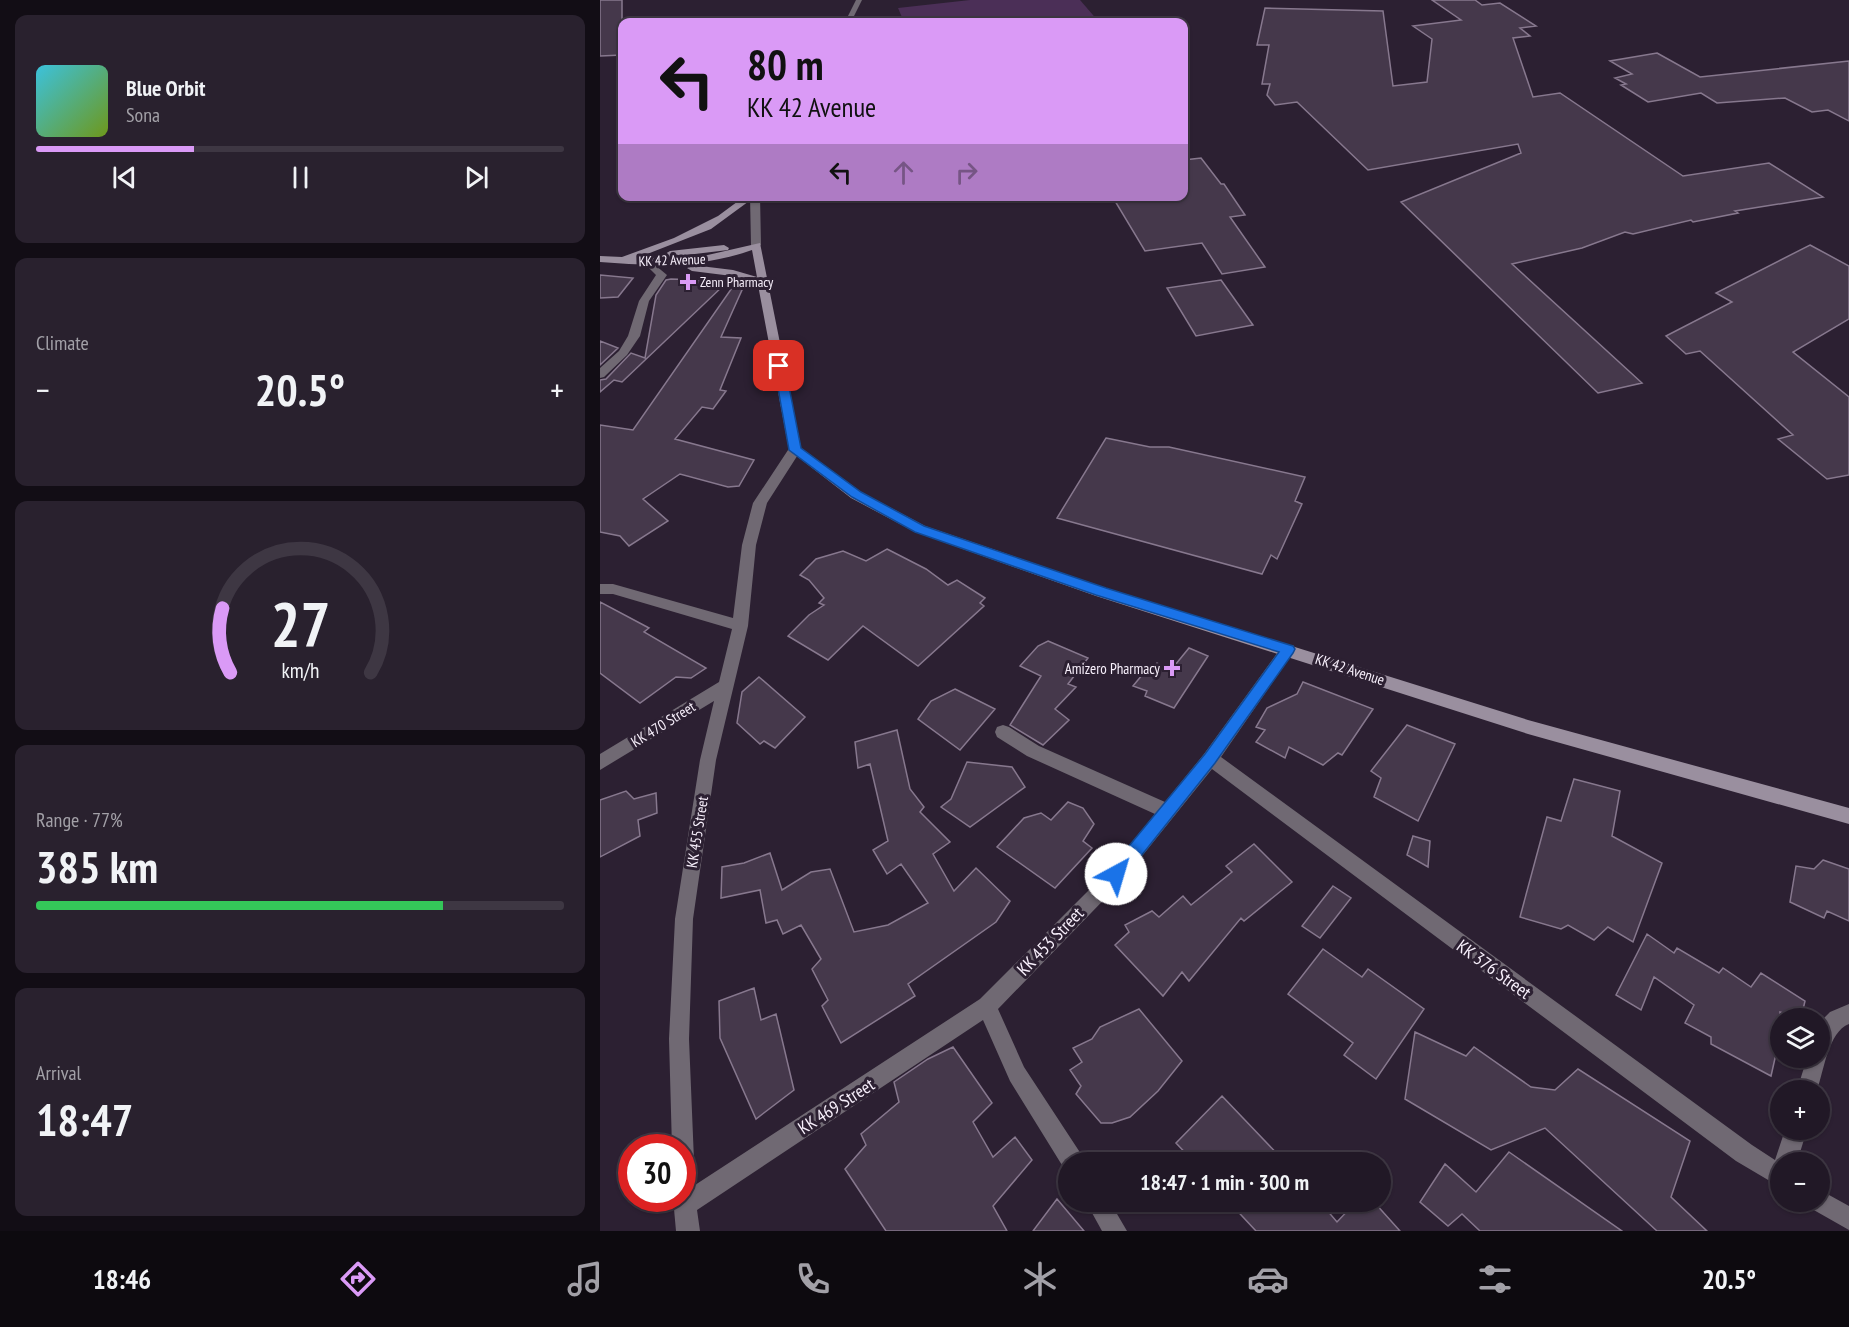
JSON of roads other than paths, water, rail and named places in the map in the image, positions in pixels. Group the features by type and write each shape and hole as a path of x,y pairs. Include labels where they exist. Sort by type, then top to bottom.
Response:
{"main road":[{"path":"620,261 714,226 747,201"},
{"path":"756,245 795,450"},
{"name":"KK 42 Avenue","path":"620,261 756,245"},
{"name":"KK 42 Avenue","path":"600,259 665,263 713,259 756,245"},
{"path":"665,263 733,273 764,283"},
{"name":"KK 42 Avenue","path":"795,450 856,495 920,529 1101,592 1288,649 1528,727 1849,816"}],"street":[{"path":"850,18 859,0"},
{"path":"754,201 756,245"},
{"path":"600,374 623,353 634,336 644,301 660,280 662,275 649,263"},
{"name":"KK 455 Street","path":"682,1134 679,1039 684,919 708,760 740,626 749,545 760,503 795,450"},
{"path":"600,590 613,589 740,626"},
{"name":"KK 453 Street","path":"987,1006 1116,874 1210,759 1288,649"},
{"name":"KK 470 Street","path":"600,763 727,684"},
{"path":"1003,732 1033,751 1167,811"},
{"name":"KK 376 Street","path":"1210,759 1743,1153 1770,1170"},
{"path":"987,1006 1017,1074 1067,1152"},
{"name":"KK 469 Street","path":"696,1197 987,1006"},
{"path":"1830,1024 1838,1017 1849,1014"},
{"path":"1830,1207 1849,1219"},
{"name":"KK 455 Street","path":"685,1212 688,1231"},
{"path":"1103,1212 1115,1231"}],"place":[{"name":"Zenn Pharmacy","path":"688,282"},
{"name":"Amizero Pharmacy","path":"1172,668"}]}
